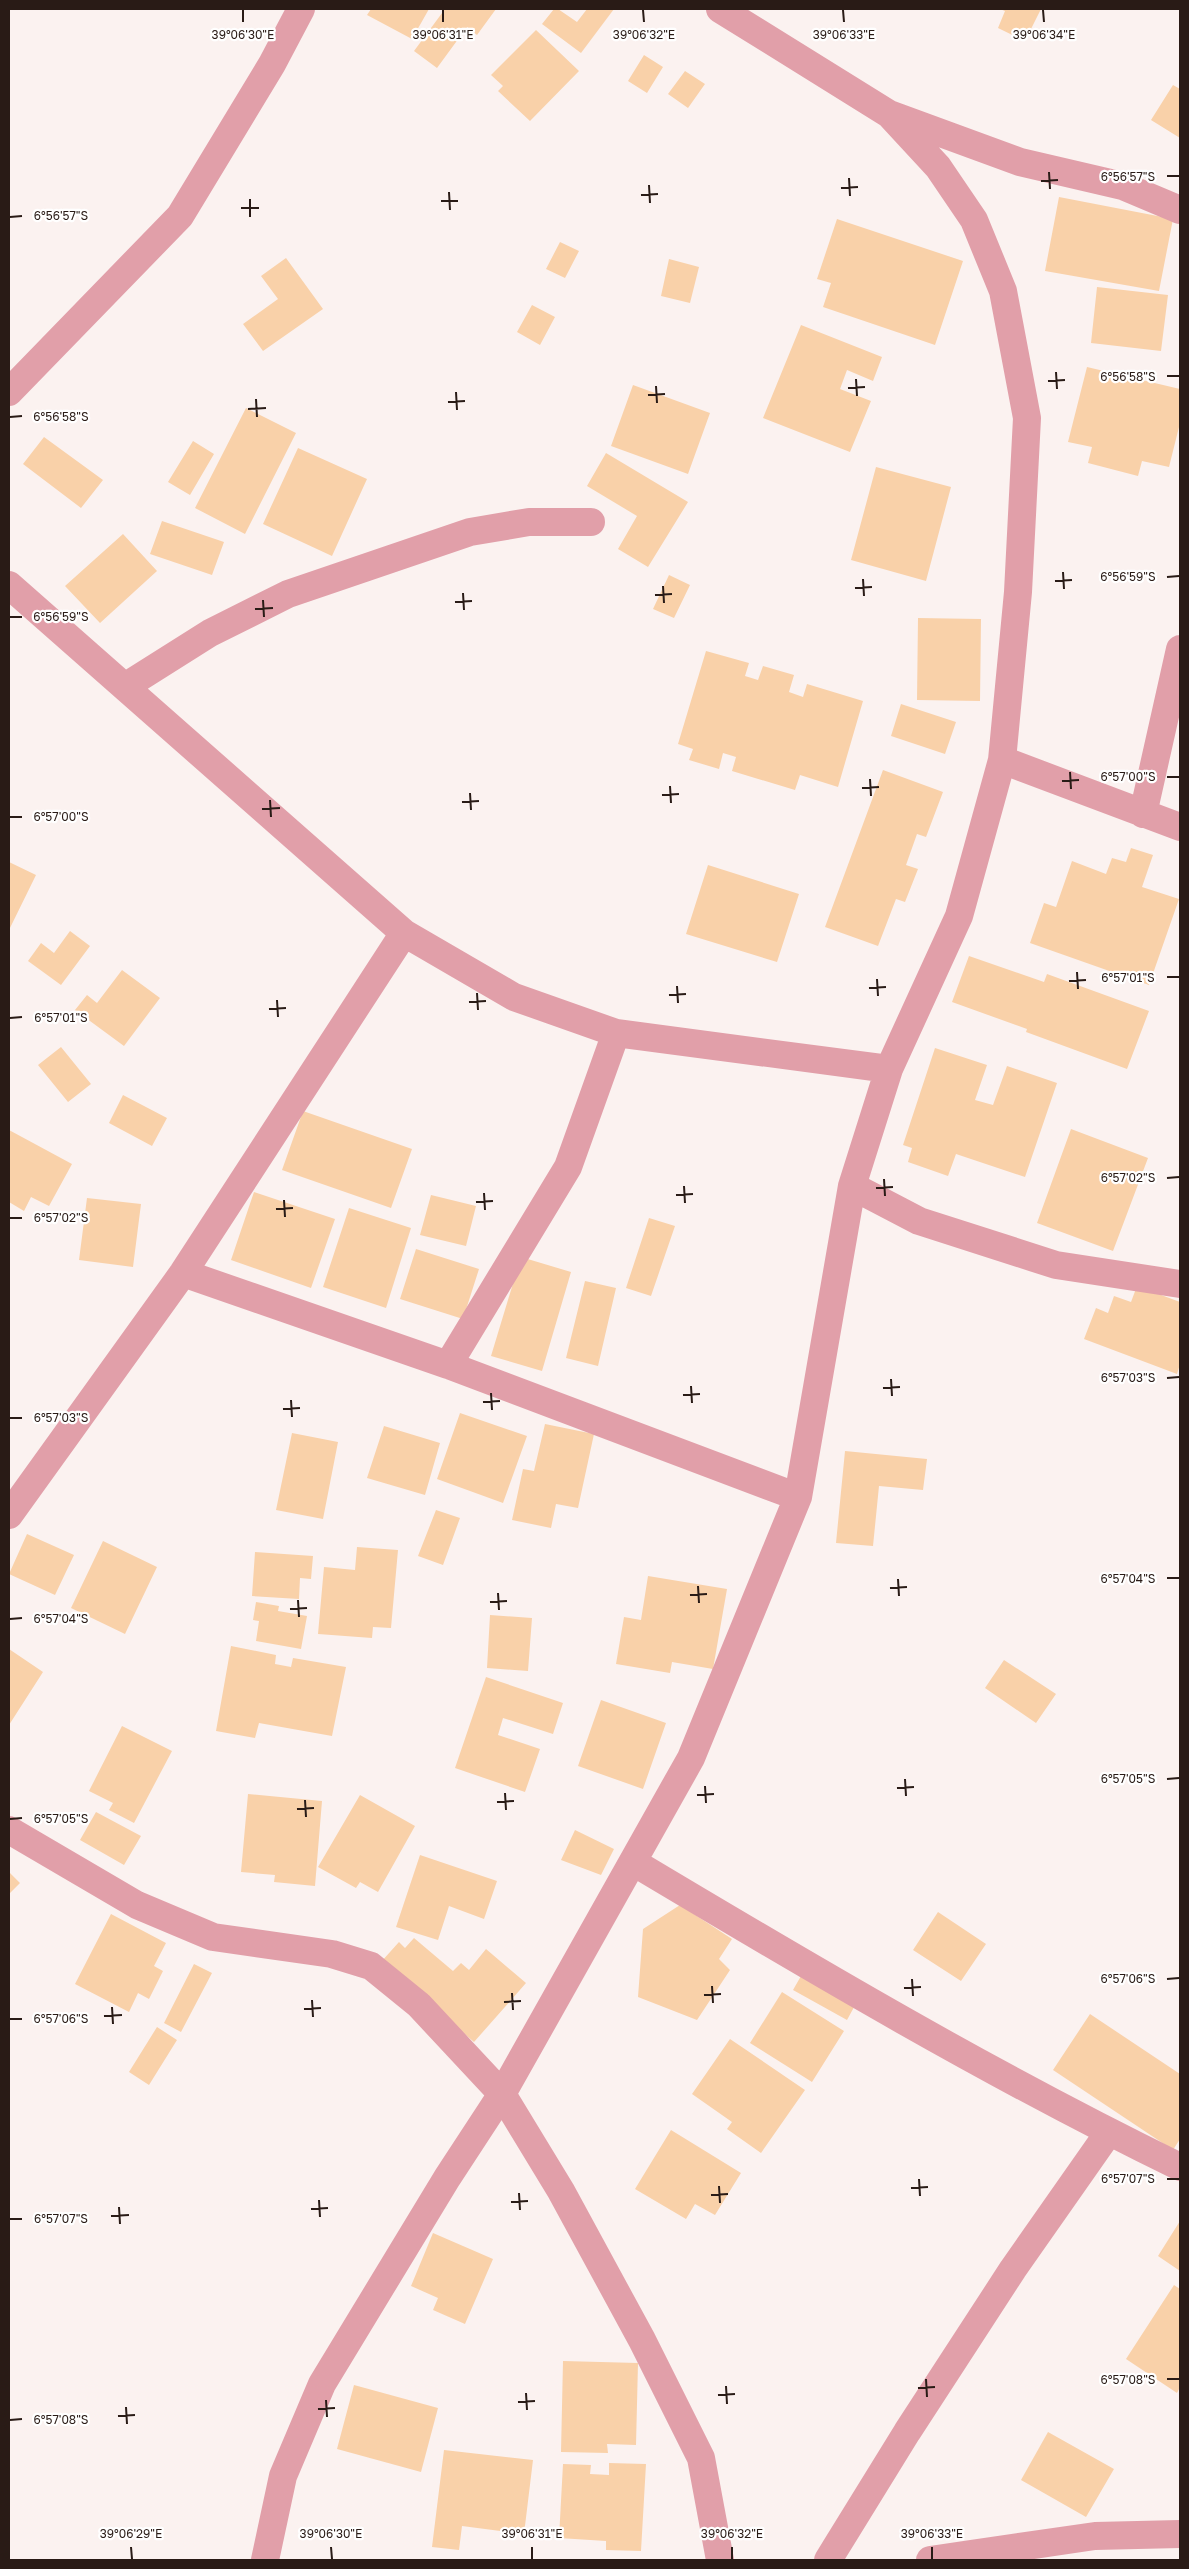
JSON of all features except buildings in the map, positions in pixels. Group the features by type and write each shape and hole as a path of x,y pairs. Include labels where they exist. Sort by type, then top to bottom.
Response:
{"street":[{"path":"9,392 180,216 272,64 301,9"},
{"path":"720,9 889,114 1020,162 1123,186 1180,210"},
{"path":"265,2560 283,2476 322,2384 447,2178 502,2094 691,1758 798,1497 852,1186 889,1069 959,916 1002,760 1018,592 1027,418 1002,291 974,220 938,167 889,114"},
{"path":"126,686 210,633 288,594 470,532 529,522 590,522"},
{"path":"9,585 126,686 229,782 404,934 514,997 616,1033 889,1069"},
{"path":"1143,814 1180,649"},
{"path":"1002,760 1180,827"},
{"path":"9,1515 183,1273 404,934"},
{"path":"448,1365 568,1167 616,1033"},
{"path":"852,1186 919,1221 1056,1266 1180,1284"},
{"path":"183,1273 448,1365 798,1497"},
{"path":"9,1830 137,1905 213,1937 332,1954 372,1966 419,2005 502,2094 561,2191 642,2340 701,2458 720,2560"},
{"path":"633,1862 810,1967 1109,2132 1180,2167"},
{"path":"828,2560 906,2432 1012,2268 1109,2132"},
{"path":"930,2560 1095,2536 1180,2534"}]}
